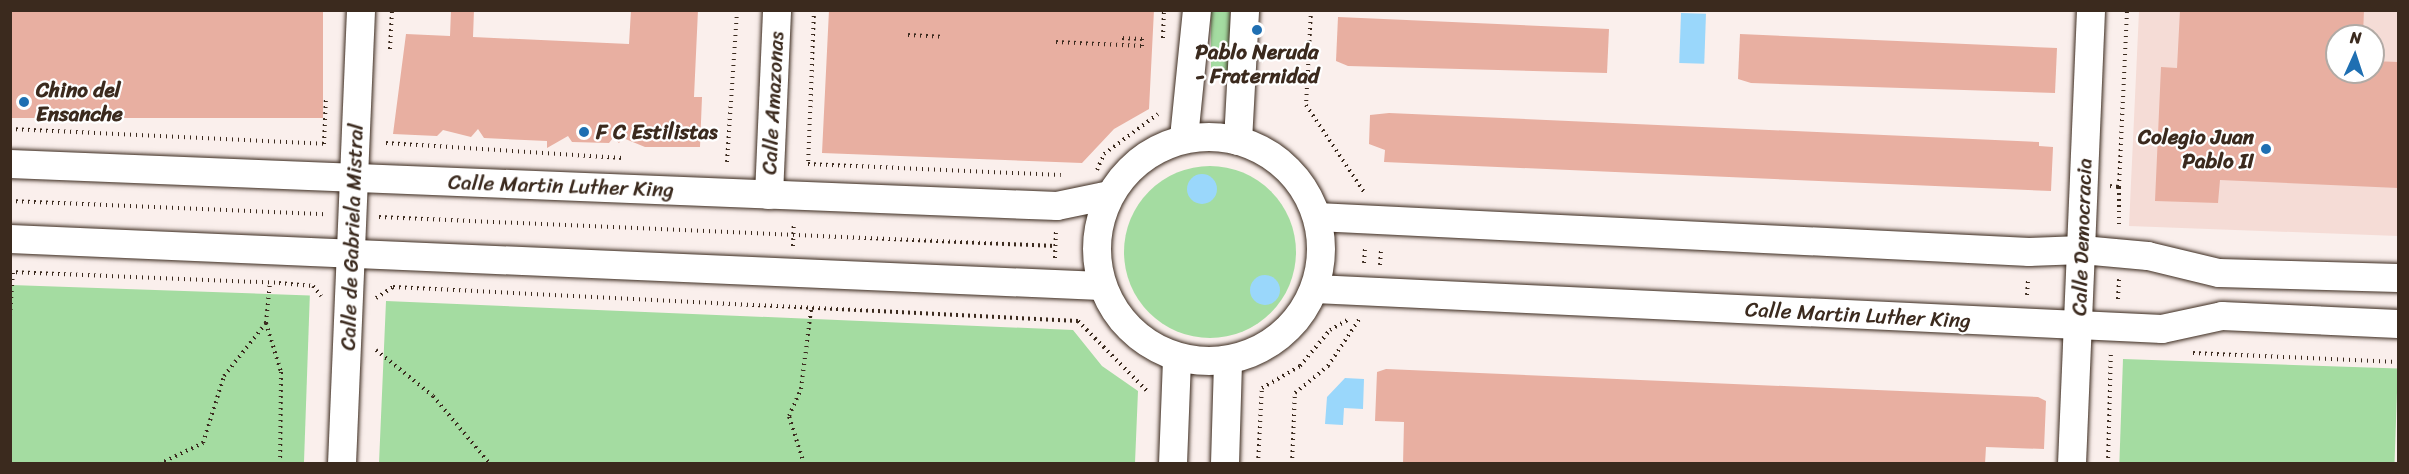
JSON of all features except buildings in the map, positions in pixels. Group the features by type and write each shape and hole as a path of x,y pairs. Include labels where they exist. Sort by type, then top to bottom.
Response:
{"street":[{"name":"Calle de Gabriela Mistral","path":"342,464 361,10"},
{"name":"Calle Amazonas","path":"777,10 782,195"},
{"path":"1184,138 1197,10"},
{"path":"1238,141 1245,10"},
{"name":"Calle Democracia","path":"2072,464 2091,10"},
{"path":"1184,138 1238,141 1288,169 1306,191 1317,217 1322,253 1316,289 1304,314 1281,337 1228,361 1177,358 1130,331 1101,286 1094,266 1096,240 1110,195 1144,158 1184,138"},
{"name":"Calle Martin Luther King","path":"10,164 1057,206 1110,195"},
{"path":"1317,217 2029,252 2082,250 2148,256 2219,273 2398,278"},
{"path":"10,239 1101,286"},
{"name":"Calle Martin Luther King","path":"1316,289 2162,329 2222,316 2398,324"},
{"path":"1173,464 1177,358"},
{"path":"1224,464 1228,361"}],"path":[{"path":"390,56 392,10"},
{"path":"718,162 730,163 737,10"},
{"path":"814,10 808,164 1067,174"},
{"path":"1163,45 1164,10"},
{"path":"2119,187 2127,10"},
{"path":"908,35 924,38 942,37"},
{"path":"1056,42 1075,45 1142,46 1142,39 1120,38"},
{"path":"10,129 324,144 327,88"},
{"path":"1086,173 1096,173 1104,154 1159,113 1160,102"},
{"path":"386,135 386,147 635,158"},
{"path":"279,284 285,142"},
{"path":"1053,319 1058,175"},
{"path":"782,195 793,235 790,310"},
{"path":"10,201 1055,246"},
{"path":"1258,464 1262,388 1300,366 1330,330 1362,311 1380,311 1381,220"},
{"path":"2025,323 2029,252"},
{"path":"10,316 12,272 313,286 324,300"},
{"path":"270,283 266,323 281,372 280,464"},
{"path":"375,307 375,299 393,287 790,310 1078,321 1147,388 1146,398"},
{"path":"804,464 789,416 801,389 810,310"},
{"path":"159,464 202,442 224,376 266,323"},
{"path":"373,347 433,396 490,464"},
{"path":"2112,350 2123,350"},
{"path":"2182,352 2398,362"}],"shaded area":[{"name":"Colegio Juan Pablo II","path":"2139,11 2398,11 2398,236 2129,226"}],"green space":[{"path":"1211,11 1230,11 1230,70 1211,70"},
{"path":"1210,166 1227,167 1243,172 1258,180 1271,191 1282,204 1290,219 1295,235 1295,269 1290,285 1282,300 1271,313 1258,324 1243,332 1227,337 1210,338 1193,337 1177,332 1162,324 1149,313 1138,300 1130,285 1125,269 1124,252 1125,235 1130,219 1138,204 1149,191 1162,180 1177,172 1193,167"},
{"path":"11,285 310,295 304,464 10,463"},
{"path":"386,301 1073,330 1102,366 1138,391 1135,463 379,463"},
{"path":"2123,359 2398,369 2395,464 2119,463"}],"water":[{"path":"1681,13 1706,14 1704,64 1679,63"},
{"path":"1202,174 1208,175 1216,183 1216,195 1208,203 1202,204 1196,203 1188,195 1187,189 1188,183 1196,175"},
{"path":"1265,275 1275,280 1280,290 1275,300 1265,305 1255,300 1250,290 1255,280"},
{"path":"1345,378 1364,379 1363,409 1344,408 1343,425 1325,424 1327,397"}],"place":[{"name":"Pablo Neruda - Fraternidad","path":"1257,30"},
{"name":"Chino del Ensanche","path":"24,102"},
{"name":"F C Estilistas","path":"584,132"},
{"name":"Colegio Juan Pablo II","path":"2266,149"}]}
